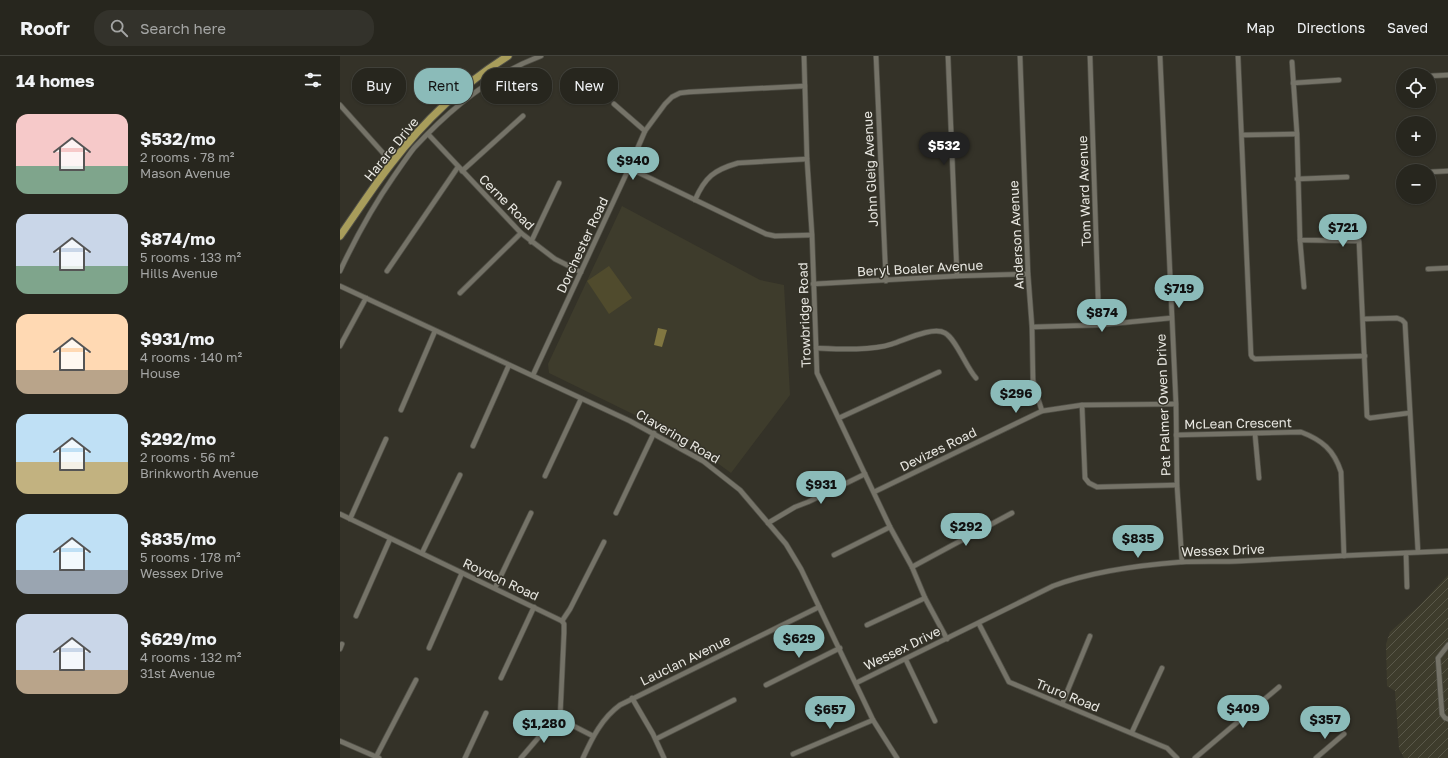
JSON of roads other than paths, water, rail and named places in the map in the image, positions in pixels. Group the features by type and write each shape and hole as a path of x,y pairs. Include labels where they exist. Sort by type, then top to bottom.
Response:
{"main road":[{"name":"Harare Drive","path":"340,236 392,163 446,103 466,84 508,56"}],"street":[{"path":"340,271 360,230 377,201 408,155 428,134 479,89 516,66 542,56"},
{"name":"Trowbridge Road","path":"804,56 807,159 818,378 839,418 890,527 912,567 925,598 947,639"},
{"name":"John Gleig Avenue","path":"876,56 886,281"},
{"path":"948,56 957,276"},
{"name":"Anderson Avenue","path":"1020,56 1033,380 1042,411"},
{"name":"Tom Ward Avenue","path":"1090,56 1100,325"},
{"name":"Pat Palmer Owen Drive","path":"1160,56 1176,404 1177,485 1182,562"},
{"path":"1238,56 1250,354 1255,359 1365,356"},
{"path":"1292,62 1292,83 1297,134 1297,179 1300,240 1304,286"},
{"path":"1436,76 1448,75"},
{"path":"1292,83 1338,80"},
{"name":"Dorchester Road","path":"533,375 645,131 665,104 672,97 680,93 805,86"},
{"path":"614,104 645,131"},
{"path":"340,105 392,163"},
{"path":"462,172 523,116"},
{"name":"Cerne Road","path":"428,134 462,172 532,242 554,259 581,272"},
{"path":"1242,135 1297,134"},
{"path":"695,200 707,178 728,166 738,163 807,159"},
{"path":"387,271 458,167"},
{"path":"629,168 770,235 812,235"},
{"path":"1436,172 1448,171"},
{"path":"1297,179 1347,177"},
{"path":"532,242 560,183"},
{"path":"460,294 521,232"},
{"path":"1300,240 1359,241 1367,416 1370,418 1409,413"},
{"path":"1428,269 1448,268"},
{"name":"Beryl Boaler Avenue","path":"814,284 957,276 1028,274"},
{"name":"Clavering Road","path":"340,286 533,375 654,433 688,451 715,469 740,490 786,544 801,569 840,648 873,720 897,758"},
{"path":"340,346 366,298"},
{"path":"1032,327 1100,325 1171,318"},
{"path":"1363,319 1397,318 1405,323 1418,552"},
{"path":"401,410 435,330"},
{"path":"816,348 846,349 885,346 930,331 941,331 949,336 976,378"},
{"path":"473,446 509,365"},
{"path":"839,418 939,372"},
{"path":"545,476 581,399"},
{"name":"Devizes Road","path":"874,492 1042,411 1082,405 1176,404"},
{"path":"1082,405 1085,478 1089,483 1097,488 1177,485"},
{"name":"McLean Crescent","path":"1176,435 1301,432 1322,442 1334,456 1341,472 1344,556"},
{"path":"616,513 654,433"},
{"path":"1255,434 1259,478"},
{"path":"350,519 386,439"},
{"path":"768,523 795,507 866,474"},
{"path":"422,553 460,475"},
{"path":"495,588 531,513"},
{"path":"912,567 1012,513"},
{"name":"Roydon Road","path":"340,514 562,621"},
{"path":"834,555 890,527"},
{"path":"356,616 390,539"},
{"path":"560,719 564,632 564,624 562,621 570,609 604,542"},
{"name":"Wessex Drive","path":"856,683 1066,581 1128,569 1182,562 1448,551"},
{"path":"1406,553 1406,587"},
{"path":"429,648 462,572"},
{"path":"867,625 925,598"},
{"path":"501,678 534,607"},
{"name":"Lauclan Avenue","path":"583,758 593,736 612,712 632,698 819,607"},
{"name":"Truro Road","path":"979,624 1009,682 1132,732 1167,748 1177,758"},
{"path":"1062,704 1090,636"},
{"path":"1448,645 1438,658 1442,714 1448,719"},
{"path":"766,684 840,648"},
{"path":"906,660 935,721"},
{"path":"1132,732 1162,668"},
{"path":"340,741 378,757 416,680"},
{"path":"1195,758 1280,687"},
{"path":"632,698 656,739 664,758"},
{"path":"656,739 734,700"},
{"path":"465,758 486,713"},
{"path":"560,719 593,736"},
{"path":"521,758 545,730 560,719"},
{"path":"794,754 873,720"},
{"path":"1316,758 1344,734"}]}
